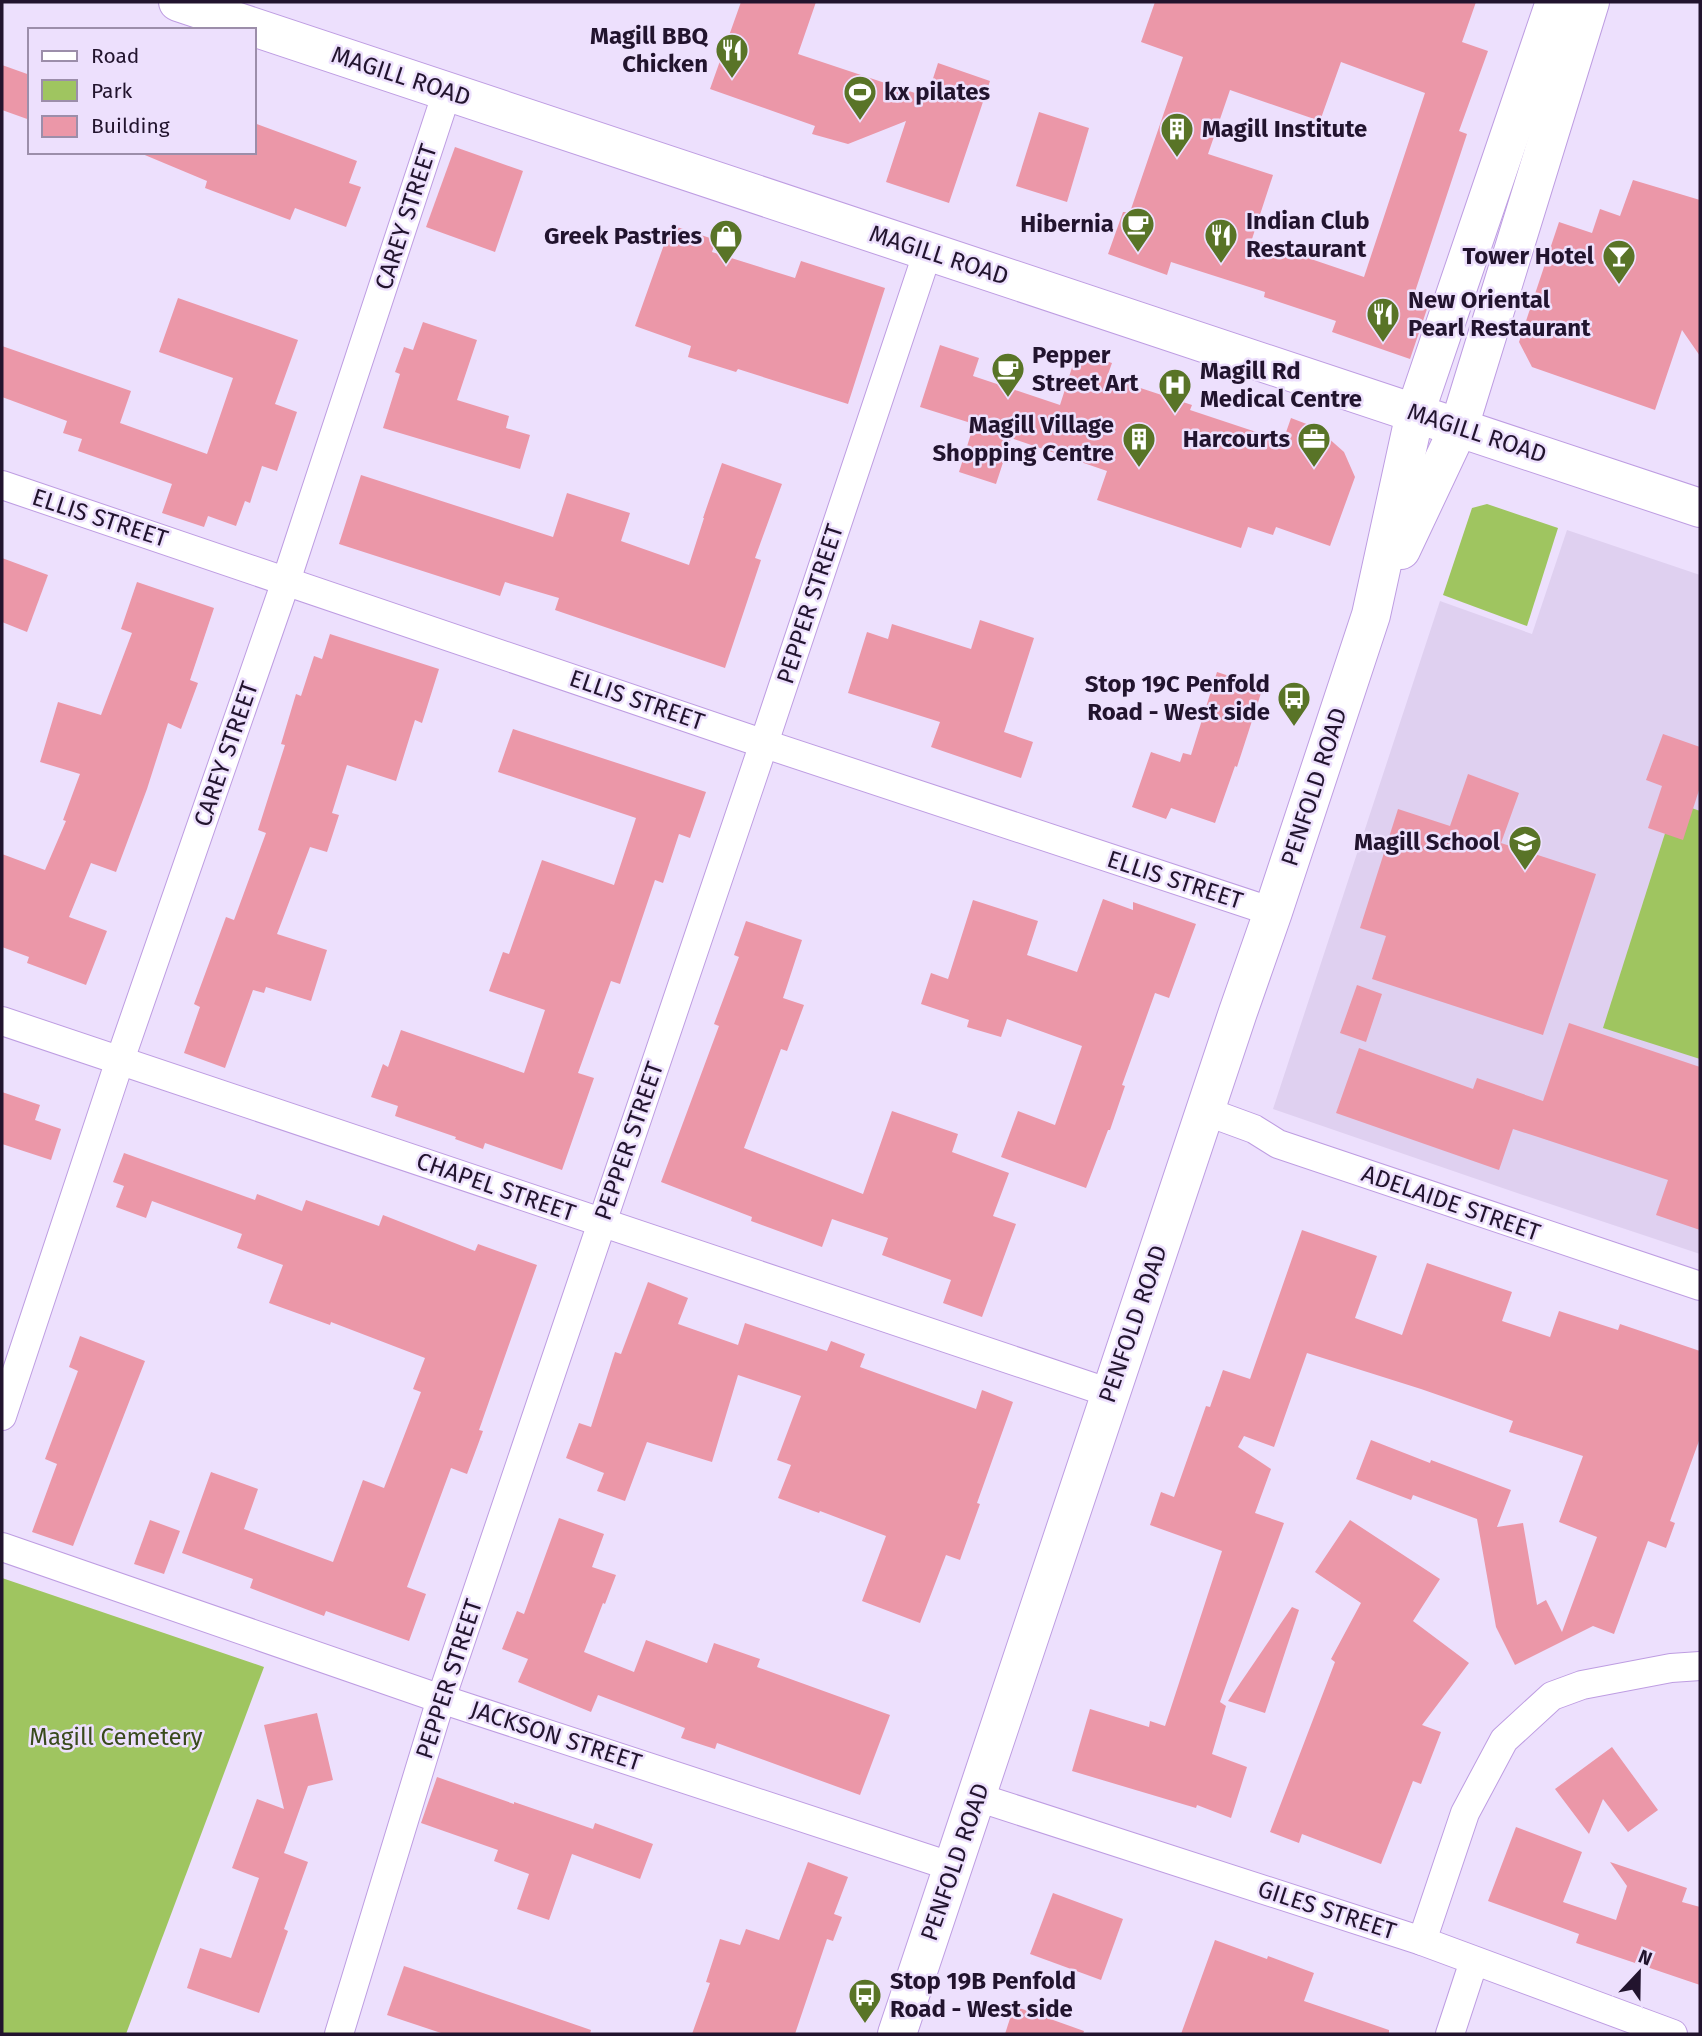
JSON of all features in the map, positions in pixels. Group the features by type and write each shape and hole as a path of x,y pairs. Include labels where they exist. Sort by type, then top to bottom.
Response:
{"main road":[{"name":"MAGILL ROAD","path":"178,2 256,28"},
{"name":"PENFOLD ROAD","path":"897,2034 1371,615 1415,413 1555,2"},
{"name":"PENFOLD ROAD","path":"1371,615 1459,427 1590,2"},
{"name":"MAGILL ROAD","path":"256,28 1700,508"}],"street":[{"name":"CAREY STREET","path":"2,1416 120,1060 286,581 447,92"},
{"name":"PEPPER STREET","path":"339,2034 441,1699 928,251"},
{"name":"ELLIS STREET","path":"2,485 1273,912"},
{"name":"CHAPEL STREET","path":"2,1021 1110,1393"},
{"name":"ADELAIDE STREET","path":"1205,1111 1254,1129 1278,1144 1700,1286"},
{"name":"JACKSON STREET","path":"2,1547 441,1699 953,1867"},
{"path":"1422,1941 1465,1813 1504,1740 1552,1696 1582,1685 1671,1668 1700,1666"},
{"name":"GILES STREET","path":"977,1797 1422,1941 1673,2034"},
{"path":"1450,2034 1474,1961"}],"shaded area":[{"name":"Magill School","path":"1567,530 1700,575 1700,1254 1273,1109 1440,601 1532,634"}],"green space":[{"path":"1487,504 1558,528 1527,626 1443,595 1472,508"},
{"path":"1675,802 1700,811 1700,1059 1603,1028"},
{"name":"Magill Cemetery","path":"2,1578 264,1667 126,2034 2,2034"}],"building":[{"path":"741,2 816,2 798,54 927,97 938,63 990,81 949,203 886,182 906,121 848,144 812,134 815,126 710,89"},
{"path":"1155,2 1476,2 1462,42 1488,51 1459,131 1467,134 1411,304 1427,309 1410,359 1332,332 1336,321 1264,297 1265,292 1171,262 1167,275 1108,254 1123,212 1130,212 1183,57 1141,42","holes":["1341,62 1425,93 1364,277 1252,239 1273,175 1208,154 1230,90 1320,121"]},
{"path":"2,65 28,74 28,119 2,110"},
{"path":"1039,112 1089,128 1067,202 1016,186"},
{"path":"256,124 357,161 349,183 361,187 346,227 295,208 290,220 205,188 207,181 142,154 256,154"},
{"path":"455,147 523,171 495,252 426,227"},
{"name":"Tower Hotel","path":"1633,180 1700,200 1700,356 1682,330 1655,410 1532,367 1519,342 1559,222 1592,233 1600,209 1620,216"},
{"path":"671,225 716,240 712,252 795,278 801,261 885,288 848,404 738,369 736,372 688,357 691,346 635,326"},
{"path":"178,298 298,340 275,404 297,412 277,471 262,466 250,503 245,501 236,526 208,516 204,527 162,513 172,484 78,451 82,439 63,433 67,421 2,397 2,346 131,391 120,423 207,454 233,378 159,352"},
{"path":"423,322 477,340 457,400 509,416 506,428 530,435 520,469 383,428 400,374 395,372 404,347 413,350"},
{"path":"940,345 979,358 973,376 1060,405 1077,352 1112,363 1107,377 1192,405 1190,410 1283,441 1291,418 1317,428 1344,452 1355,477 1330,546 1276,527 1273,535 1248,527 1241,548 1097,500 1107,471 1011,438 996,484 959,472 974,424 920,407"},
{"path":"722,463 782,484 755,558 761,560 725,668 555,610 559,598 505,582 500,596 339,544 361,475 553,537 567,493 630,513 621,541 689,565"},
{"path":"2,558 48,575 27,632 2,622"},
{"path":"137,582 214,608 190,680 198,683 181,729 168,723 116,872 91,863 69,917 107,931 86,985 27,963 29,957 2,947 2,854 45,870 66,821 63,820 80,774 40,762 58,702 101,715 132,633 121,629"},
{"path":"980,620 1034,638 1004,732 1033,742 1021,778 931,747 940,722 848,693 867,632 888,639 892,624 971,649"},
{"path":"330,634 439,669 422,723 415,720 396,781 347,765 332,813 339,815 327,852 310,847 277,934 327,950 311,1001 266,987 264,993 253,990 225,1068 184,1053 200,1007 194,1004 226,917 234,920 266,833 258,830 285,745 281,744 296,694 301,696 314,656 322,659"},
{"path":"1217,672 1263,687 1237,767 1235,766 1215,823 1171,808 1166,819 1132,807 1151,752 1180,762 1183,753 1191,755"},
{"path":"513,729 706,792 690,838 679,834 663,883 655,880 620,984 611,981 578,1073 594,1078 562,1170 485,1143 483,1149 455,1139 456,1137 395,1116 398,1106 371,1097 383,1064 388,1067 401,1030 524,1073 545,1010 489,991 503,952 509,954 542,860 614,885 636,818 498,772"},
{"path":"1663,734 1700,747 1700,787 1683,840 1648,828 1662,786 1646,780"},
{"path":"1468,774 1519,793 1501,843 1596,874 1543,1035 1372,979 1386,936 1360,928 1398,809 1450,826"},
{"path":"1103,899 1133,910 1133,902 1196,924 1169,998 1155,993 1122,1085 1125,1086 1110,1130 1086,1188 1001,1157 1018,1111 1055,1125 1082,1046 1007,1019 1001,1037 967,1027 969,1020 921,1004 931,973 948,979 973,900 1038,921 1027,955 1077,972"},
{"path":"746,921 802,940 783,998 804,1005 787,1051 781,1049 744,1148 863,1194 892,1111 958,1134 952,1152 1009,1173 993,1216 1016,1224 982,1317 943,1303 951,1280 882,1255 888,1238 832,1219 822,1247 751,1221 752,1217 661,1182 719,1026 714,1024 739,957 734,955"},
{"path":"1357,985 1382,994 1366,1042 1340,1033"},
{"path":"1569,1023 1700,1067 1700,1230 1656,1215 1668,1180 1538,1137 1513,1129 1499,1170 1336,1113 1359,1048 1473,1089 1477,1078 1543,1101"},
{"path":"2,1092 40,1105 35,1120 61,1129 51,1160 2,1144"},
{"path":"124,1153 255,1200 257,1194 302,1211 306,1200 379,1226 383,1215 475,1251 478,1244 537,1265 479,1430 483,1431 467,1474 451,1468 407,1587 426,1594 409,1641 326,1611 324,1616 250,1588 253,1579 182,1553 211,1472 258,1489 244,1529 333,1562 363,1480 384,1488 421,1392 413,1389 425,1358 331,1322 330,1325 269,1303 283,1265 237,1248 242,1234 152,1201 146,1218 116,1207 124,1186 113,1182"},
{"path":"1302,1230 1377,1256 1355,1318 1402,1335 1427,1263 1512,1292 1502,1321 1550,1337 1559,1311 1618,1330 1620,1324 1700,1351 1700,1438 1670,1521 1675,1523 1666,1548 1648,1541 1614,1634 1593,1626 1515,1665 1496,1627 1477,1519 1413,1495 1411,1500 1356,1479 1371,1440 1511,1490 1497,1527 1523,1523 1537,1605 1546,1600 1562,1632 1597,1537 1559,1522 1583,1456 1509,1432 1513,1421 1307,1353 1274,1447 1244,1436 1238,1447 1271,1469 1255,1513 1284,1523 1220,1702 1226,1706 1212,1754 1247,1767 1231,1818 1197,1805 1196,1808 1072,1771 1090,1709 1149,1727 1150,1721 1165,1726 1222,1551 1150,1525 1161,1492 1174,1497 1206,1406 1210,1407 1223,1370 1250,1379"},
{"path":"648,1282 688,1298 678,1324 738,1345 745,1323 827,1351 831,1341 865,1354 860,1367 976,1409 982,1390 1013,1402 960,1560 946,1555 920,1623 862,1601 886,1536 778,1498 791,1465 777,1460 801,1396 738,1375 712,1462 647,1442 625,1501 597,1491 604,1473 566,1458 579,1423 591,1427 615,1352 621,1354"},
{"path":"80,1336 145,1361 73,1546 32,1532 57,1464 45,1459 78,1371 69,1367"},
{"path":"559,1518 604,1534 592,1567 616,1575 584,1652 634,1672 646,1640 707,1663 714,1643 760,1659 757,1667 890,1715 860,1795 717,1743 715,1749 681,1738 685,1728 598,1695 591,1712 518,1682 528,1659 502,1649 517,1611 524,1614"},
{"path":"150,1520 180,1531 164,1574 134,1564"},
{"path":"1350,1520 1440,1579 1413,1621 1469,1663 1422,1725 1441,1732 1421,1784 1413,1781 1381,1864 1302,1834 1299,1843 1270,1832 1335,1662 1331,1659 1361,1603 1315,1572"},
{"path":"1292,1607 1299,1610 1265,1713 1228,1701"},
{"path":"317,1713 333,1780 308,1786 284,1853 308,1862 284,1929 288,1931 259,2013 187,1988 200,1948 231,1958 259,1878 232,1868 257,1799 284,1809 264,1725"},
{"path":"1612,1747 1658,1810 1628,1832 1603,1799 1589,1834 1555,1789"},
{"path":"437,1777 593,1829 595,1823 653,1844 640,1879 572,1854 549,1920 517,1909 529,1874 494,1861 498,1850 421,1823"},
{"path":"1516,1827 1582,1852 1563,1902 1616,1920 1627,1886 1610,1862 1687,1888 1682,1902 1700,1907 1700,1985 1576,1943 1579,1934 1488,1901"},
{"path":"808,1862 848,1877 834,1914 842,1917 833,1941 827,1939 795,2034 692,2034 710,1983 706,1982 720,1939 740,1945 746,1929 779,1940"},
{"path":"1053,1893 1123,1919 1101,1980 1030,1954"},
{"path":"1215,1940 1314,1973 1304,2001 1389,2030 1389,2034 1181,2034"},
{"path":"404,1966 591,2030 590,2034 444,2034 387,2015"},
{"path":"1014,2006 1084,2031 1083,2034 1005,2034"}],"place":[{"name":"Magill BBQ Chicken","path":"732,80"},
{"name":"kx pilates","path":"860,122"},
{"name":"Magill Institute","path":"1177,159"},
{"name":"Hibernia","path":"1138,254"},
{"name":"Indian Club Restaurant","path":"1221,265"},
{"name":"Greek Pastries","path":"726,266"},
{"name":"Tower Hotel","path":"1619,286"},
{"name":"New Oriental Pearl Restaurant","path":"1383,344"},
{"name":"Pepper Street Art","path":"1008,399"},
{"name":"Magill Rd Medical Centre","path":"1175,415"},
{"name":"Magill Village Shopping Centre","path":"1139,469"},
{"name":"Harcourts","path":"1314,469"},
{"name":"Stop 19C Penfold Road - West side","path":"1294,728"},
{"name":"Magill School","path":"1525,872"},
{"name":"Stop 19B Penfold Road - West side","path":"865,2025"}]}
